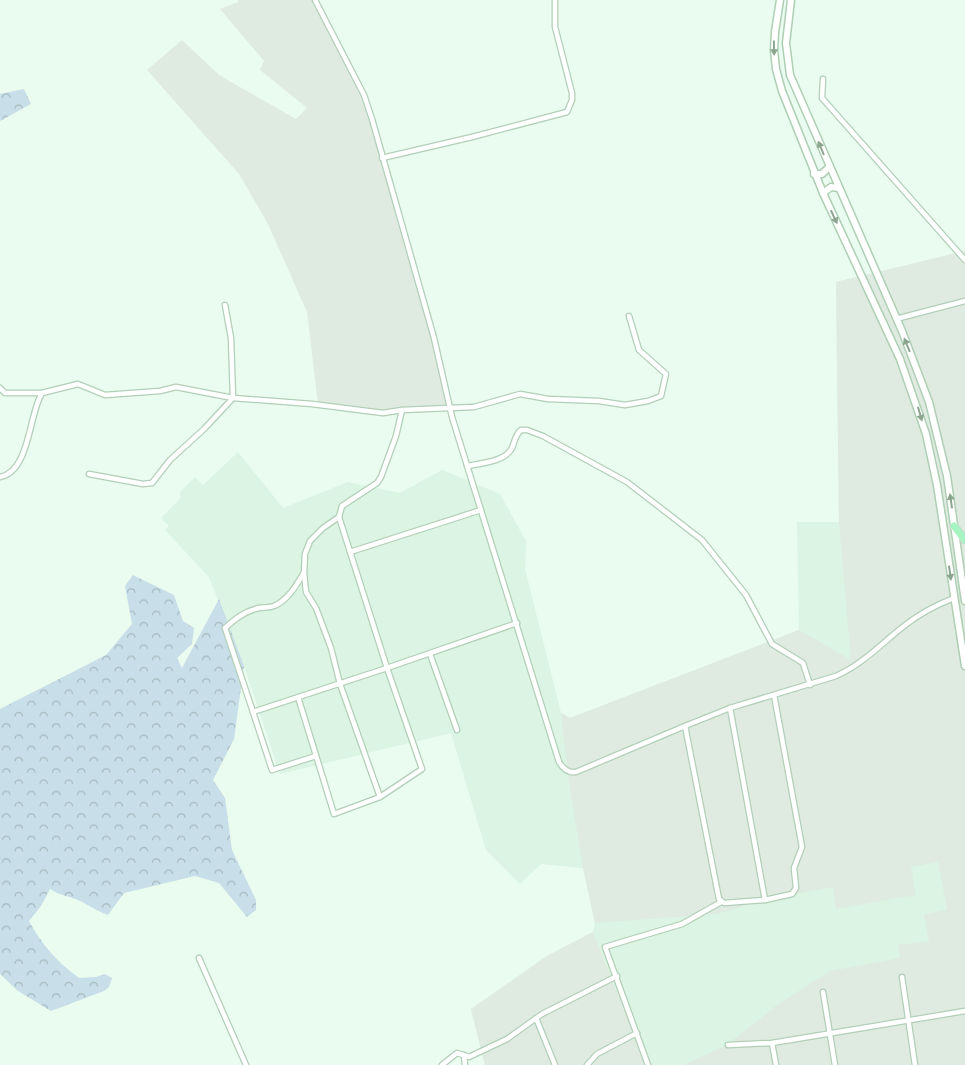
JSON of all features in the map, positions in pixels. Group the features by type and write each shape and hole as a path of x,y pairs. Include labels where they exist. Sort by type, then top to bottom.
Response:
{"main road":[{"path":"954,526 965,540"}],"street":[{"path":"315,0 364,95 434,338 450,408 559,762 566,770 580,771 730,708 836,676 852,668 874,652 912,619 954,598"},
{"path":"382,158 567,112 572,100 572,93 555,27 554,0"},
{"path":"780,0 774,41 778,77 814,174 900,358 918,408 937,485 965,666"},
{"path":"791,0 786,43 788,64 794,85 896,319 920,378 936,426 947,476 965,601"},
{"path":"823,79 822,98 965,260"},
{"path":"814,174 822,174 829,167"},
{"path":"823,193 831,187 838,188"},
{"path":"896,319 965,301"},
{"path":"89,474 143,484 152,482 170,460 204,429 233,398 231,338 225,304"},
{"path":"0,388 5,393 42,393 78,384 105,395 160,391 176,387 233,398 312,404 383,413 402,410 474,407 520,394 548,399 625,405 648,401 661,396 666,374 639,350 629,316"},
{"path":"0,477 13,470 27,445 37,404 42,393"},
{"path":"298,697 334,814 380,797 422,769 387,668 339,517 342,506 371,488 381,477 400,424 402,410"},
{"path":"468,466 504,457 512,449 517,433 521,430 527,430 543,436 627,482 708,546 746,595 772,644 803,663 810,685"},
{"path":"350,552 481,510"},
{"path":"339,517 322,528 310,541 305,554 306,592 316,608 340,684 380,797"},
{"path":"304,573 294,589 281,602 272,608 261,607 248,611 224,628 272,770 316,756"},
{"path":"253,712 430,654 517,623"},
{"path":"430,654 457,730"},
{"path":"648,1065 605,947 682,924 721,902 765,900 792,894 795,891 794,868 802,850 774,695"},
{"path":"730,708 765,900"},
{"path":"684,726 718,896 721,902"},
{"path":"199,958 246,1065"},
{"path":"442,1065 456,1053 469,1057 507,1039 536,1018 617,976"},
{"path":"902,977 915,1065"},
{"path":"823,992 834,1065"},
{"path":"728,1045 772,1043 965,1011"},
{"path":"536,1018 555,1065"},
{"path":"588,1065 597,1054 637,1034"},
{"path":"772,1043 776,1065"},
{"path":"464,1055 465,1065"}],"shaded area":[{"path":"238,0 315,0 364,95 434,338 449,408 383,413 318,404 307,312 268,224 239,174 147,70 182,40 219,75 296,119 307,108 260,70 264,61 220,9 238,2"},
{"path":"965,251 965,1065 485,1065 471,1009 547,956 593,932 595,923 583,868 541,864 520,884 486,850 451,733 280,774 244,666 209,577 165,530 169,526 161,518 181,498 180,492 195,477 203,485 238,452 283,508 348,482 400,493 442,470 500,494 526,541 525,569 561,713 570,718 799,630 797,522 839,522 836,282"},
{"path":"965,251 965,1065 683,1065 727,1045 777,1005 830,971 900,958 898,945 929,941 924,914 947,910 938,862 911,867 916,895 836,909 833,887 765,900 717,914 595,923 583,868 568,777 561,713 570,718 799,630 851,660 839,523 836,282"},
{"path":"593,932 646,1065 485,1065 471,1009 547,956"}],"green space":[{"path":"24,89 31,104 0,121 0,94"},
{"path":"133,575 174,595 183,621 194,628 192,644 177,658 182,668 219,599 244,666 234,739 213,780 225,798 232,850 256,900 256,910 247,917 219,883 195,876 124,893 108,915 50,889 41,906 29,921 39,938 64,966 79,978 96,977 105,974 112,978 109,987 104,991 51,1011 18,991 0,974 0,709 106,655 132,624 125,586"}]}
